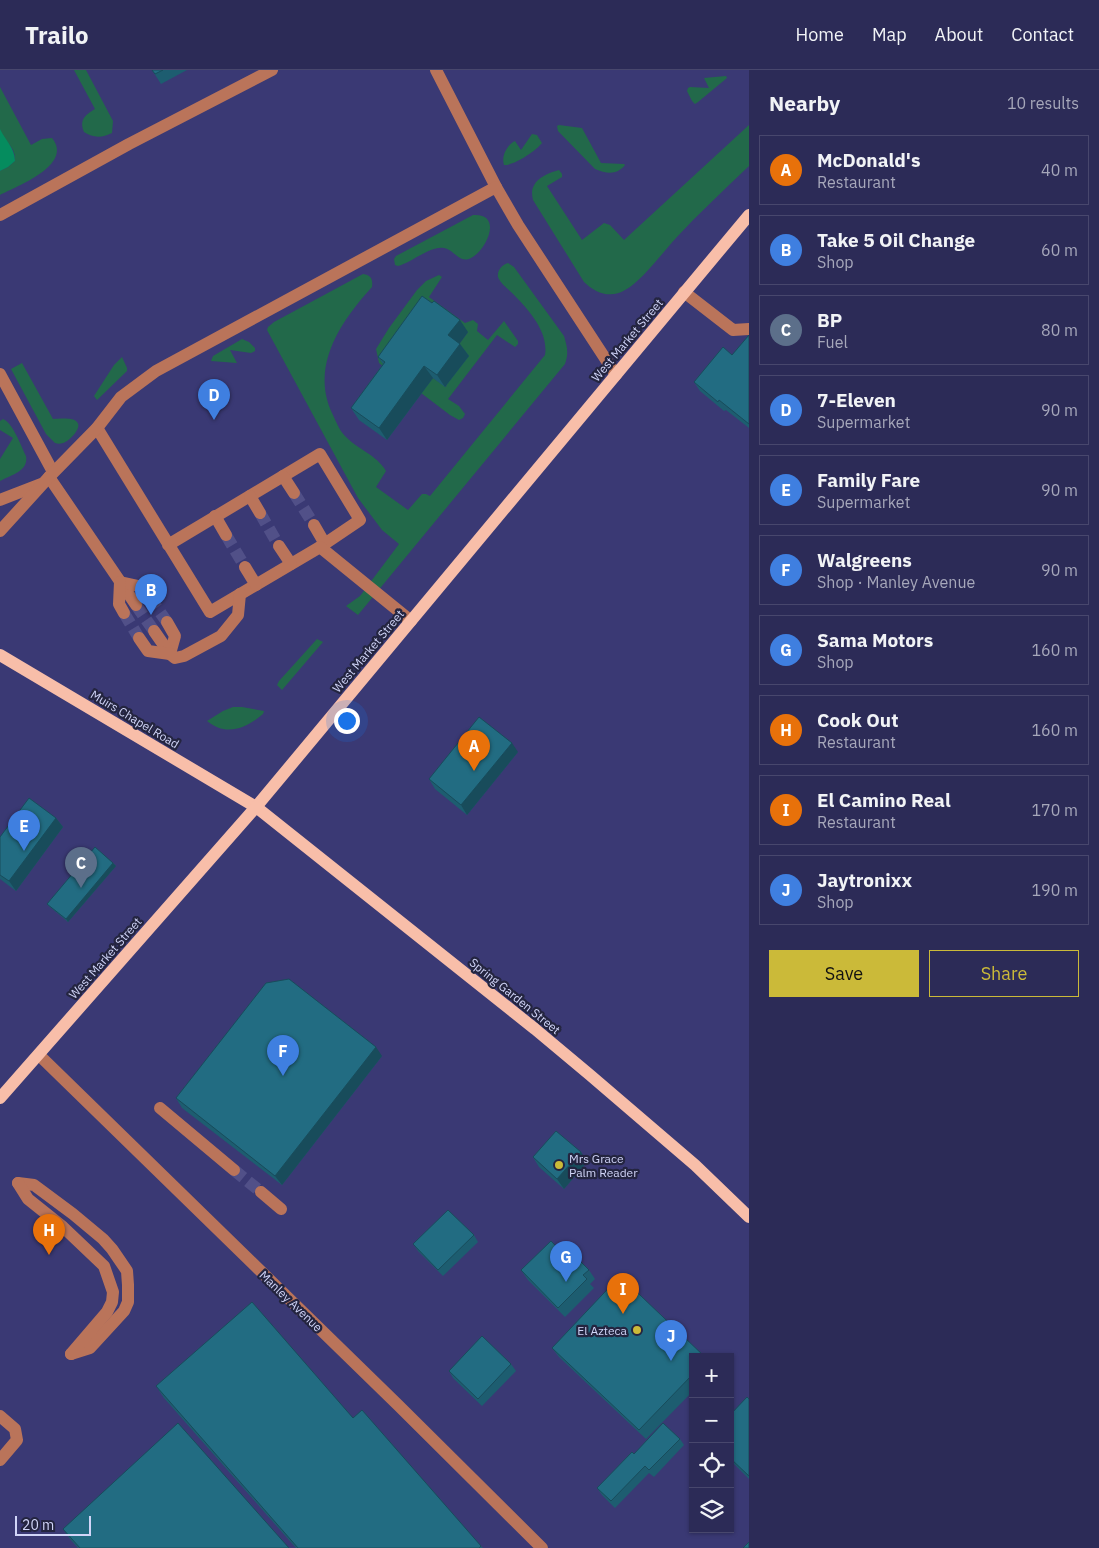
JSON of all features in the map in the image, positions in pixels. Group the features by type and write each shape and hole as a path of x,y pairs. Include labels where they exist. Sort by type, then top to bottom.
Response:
{"main road":[{"name":"West Market Street","path":"0,1098 256,807 749,215"},
{"name":"Muirs Chapel Road","path":"0,655 256,807"},
{"name":"Spring Garden Street","path":"256,807 535,1029 695,1165 749,1217"}],"street":[{"path":"0,215 129,144 272,70"},
{"path":"436,70 518,225 616,375"},
{"path":"0,531 97,428 121,397 156,371 496,186"},
{"path":"684,292 733,330 749,329"},
{"path":"0,374 49,477 136,605"},
{"path":"97,428 168,545 210,612 323,545 360,520 320,454 168,545"},
{"path":"283,476 294,493"},
{"path":"0,500 49,477"},
{"path":"250,496 260,513"},
{"path":"215,516 226,535"},
{"path":"314,525 323,545 411,621"},
{"path":"279,546 290,564"},
{"path":"245,567 256,585"},
{"path":"120,582 144,587 150,598"},
{"path":"120,582 119,604 124,613"},
{"path":"154,631 170,654 175,658 184,656 221,636 238,615 240,594"},
{"path":"167,622 175,636 170,654"},
{"path":"139,638 148,651 170,654"},
{"name":"Manley Avenue","path":"39,1055 130,1142 542,1548"},
{"path":"160,1108 234,1170"},
{"path":"18,1183 34,1186 73,1214 102,1239 127,1271 128,1302 124,1311 90,1348 71,1354 107,1312 112,1302 114,1292 104,1266 63,1227 28,1199 18,1183"},
{"path":"261,1192 281,1209"},
{"path":"0,1416 15,1429 16,1440 0,1460"}],"green space":[{"path":"74,70 86,70 113,121 112,133 98,137 84,132 82,124 84,118 95,109"},
{"path":"726,76 727,78 698,102 695,104 692,101 687,91 688,88 709,88 704,78"},
{"path":"0,87 31,145 42,139 52,138 57,148 56,157 50,166 30,180 0,195 0,171 15,161 15,156 14,151 0,130"},
{"path":"749,125 749,166 685,229 638,280 620,293 598,292 584,282 533,200 533,188 538,180 559,170 562,177 547,186 582,240 604,223 610,225 624,240"},
{"path":"557,126 582,128 601,163 625,165 619,171 612,173 595,169 558,131"},
{"path":"0,129 12,148 15,161 0,171"},
{"path":"532,134 537,135 542,143 524,157 504,165 505,151 509,145 515,141 521,150"},
{"path":"473,215 482,216 488,220 490,226 482,248 471,258 463,259 448,249 439,248 398,266 395,265 394,259 396,256"},
{"path":"508,263 514,267 564,336 567,350 565,364 358,615 346,606 360,596 399,544 382,530 358,498 267,330 268,327 363,274 371,278 372,287 350,314 332,345 327,361 326,395 332,413 343,434 372,456 386,471 376,487 408,510 422,494 430,496 545,355 544,337 536,320 498,277 500,268"},
{"path":"439,275 442,277 429,297 465,323 473,320 478,324 477,331 488,340 504,321 518,341 515,347 497,335 448,399 459,406 465,414 459,420 421,393 433,378 446,387 457,347 468,332 386,369 379,363 376,349 417,290 426,281"},
{"path":"242,339 249,342 255,348 255,351 251,353 230,350 237,363 211,361 213,356"},
{"path":"122,357 127,371 97,400 94,396 114,365"},
{"path":"22,363 53,419 69,419 77,422 77,431 65,442 55,443 46,434 11,369"},
{"path":"3,419 7,421 16,435 26,456 26,461 22,469 0,481 0,459 13,438 0,430 0,421"},
{"path":"317,639 323,642 282,690 277,685 279,681"},
{"path":"233,707 264,711 257,719 236,729 222,729 207,721"}],"building":[{"path":"152,70 163,70 155,74"},
{"path":"422,296 432,303 434,301 460,320 448,335 460,344 437,375 424,366 379,428 351,408 385,362 378,357"},
{"path":"749,335 749,424 694,382 723,347 732,355"},
{"path":"479,717 512,743 461,805 429,779"},
{"path":"29,798 56,818 9,881 0,875 0,837"},
{"path":"95,847 113,863 66,919 47,904"},
{"path":"289,979 376,1047 275,1176 176,1098 266,983"},
{"path":"556,1131 581,1152 557,1179 533,1157"},
{"path":"448,1210 474,1235 438,1270 413,1244"},
{"path":"551,1241 568,1259 573,1254 589,1270 583,1275 587,1279 558,1308 521,1270"},
{"path":"620,1276 701,1353 689,1353 689,1378 639,1430 552,1348"},
{"path":"252,1302 353,1418 362,1410 481,1546 479,1548 298,1548 156,1386"},
{"path":"482,1336 511,1364 478,1399 449,1371"},
{"path":"747,1397 749,1399 749,1476 734,1462 734,1411"},
{"path":"178,1423 289,1548 80,1548 63,1529"},
{"path":"663,1423 680,1439 649,1470 645,1466 611,1501 597,1488 632,1452 634,1454"},
{"path":"749,1542 749,1548 743,1548"}],"tunnel":[{"path":"294,493 314,525"},
{"path":"260,513 279,546"},
{"path":"226,535 245,567"},
{"path":"150,598 167,622"},
{"path":"136,605 154,631"},
{"path":"124,613 139,638"},
{"path":"234,1170 261,1192"}],"place":[{"name":"7-Eleven","path":"214,420"},
{"name":"Take 5 Oil Change","path":"151,615"},
{"name":"McDonald's","path":"474,771"},
{"name":"Family Fare","path":"24,851"},
{"name":"BP","path":"81,888"},
{"name":"Walgreens","path":"283,1076"},
{"name":"Mrs Grace Palm Reader","path":"559,1165"},
{"name":"Cook Out","path":"49,1255"},
{"name":"Sama Motors","path":"566,1282"},
{"name":"El Camino Real","path":"623,1314"},
{"name":"El Azteca","path":"637,1330"},
{"name":"Jaytronixx","path":"671,1361"}]}
